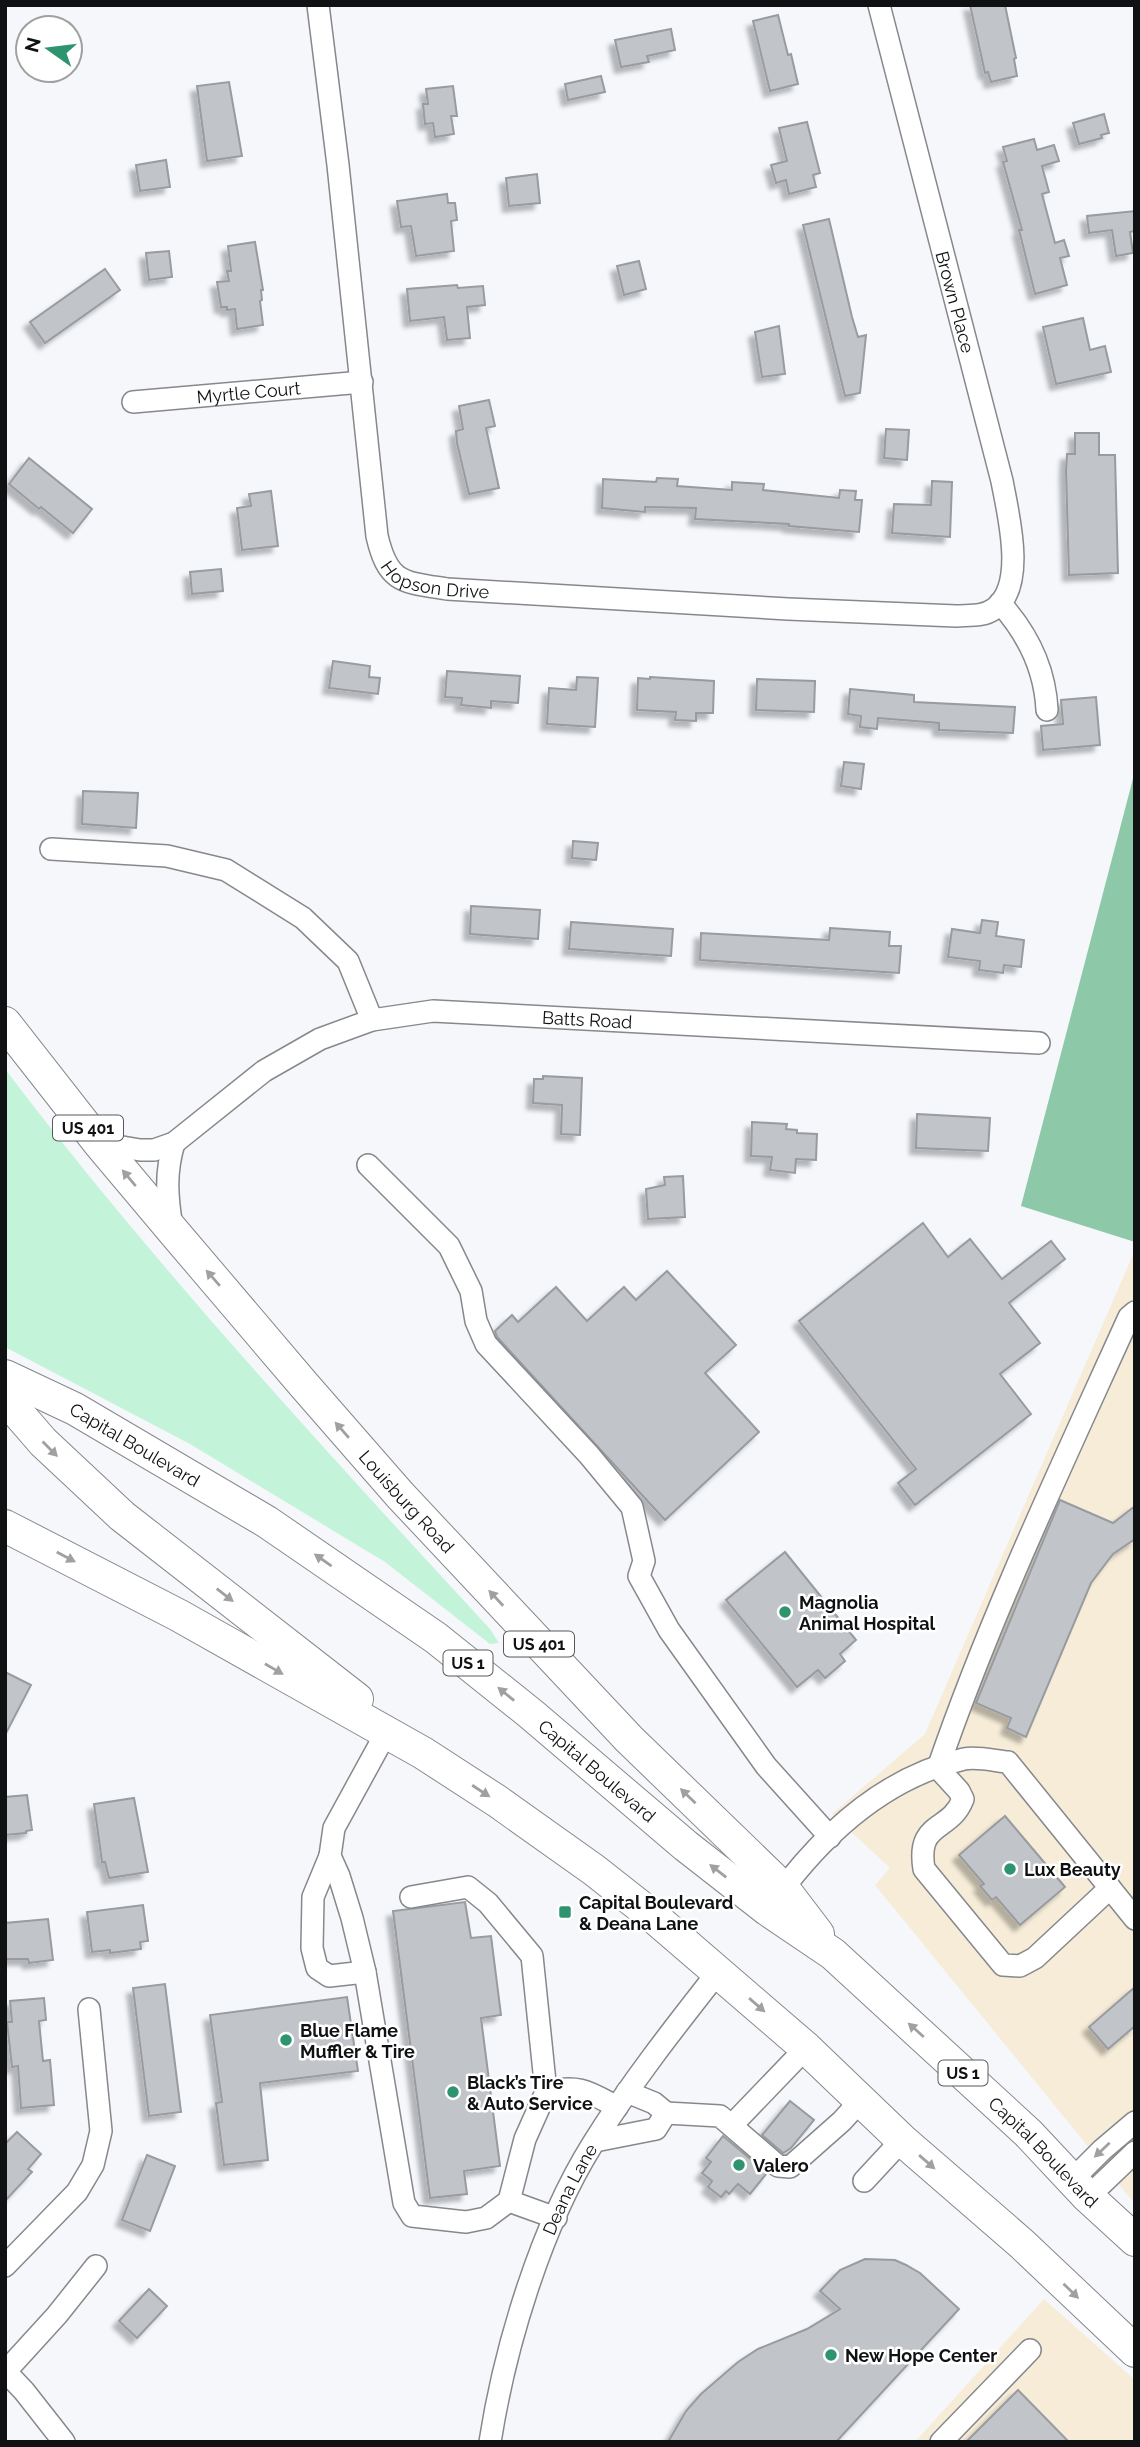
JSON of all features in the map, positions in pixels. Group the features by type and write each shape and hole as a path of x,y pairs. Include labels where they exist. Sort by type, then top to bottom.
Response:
{"highway":[{"name":"Louisburg Road","path":"5,1023 99,1143 303,1385 400,1495 776,1899"},
{"name":"Capital Boulevard","path":"5,1376 75,1409 267,1522 436,1638 531,1714 686,1846 776,1899 1028,2133 1080,2189 1135,2240"},
{"path":"5,1398 60,1459 122,1516 424,1753 594,1870 655,1918 806,2048 902,2140 1022,2244 1135,2351"},
{"path":"7,1530 178,1615 424,1753"}],"street":[{"name":"Hopson Drive","path":"318,5 338,165 377,536 383,561 390,571 409,581 447,589 788,610 956,616 984,614 996,608 1002,601"},
{"name":"Brown Place","path":"880,5 1002,481 1012,536 1013,567 1002,601"},
{"name":"Myrtle Court","path":"133,402 362,382"},
{"path":"1002,601 1018,622 1036,655 1046,686 1047,710"},
{"path":"51,849 167,856 226,870 303,918 348,961 372,1020"},
{"name":"Batts Road","path":"99,1143 154,1150 174,1143 238,1090 293,1052 372,1020 433,1011 1038,1043"},
{"path":"173,1231 166,1183 167,1164 174,1143"},
{"path":"368,1165 449,1246 471,1291 476,1321 486,1344 589,1455 632,1507 644,1561 639,1576 669,1630 766,1766 830,1837"},
{"path":"938,1768 966,1688 1066,1456 1129,1317 1135,1311"},
{"path":"365,1972 329,1976 317,1968 312,1948 313,1897 330,1856 334,1828 386,1733"},
{"path":"776,1899 860,1807 904,1780 967,1758 1008,1762 1135,1919"},
{"path":"938,1768 963,1799 959,1810 928,1835 921,1852 924,1869 1003,1965 1020,1966 1035,1958 1110,1888"},
{"path":"330,1856 343,1887 365,1972 404,2203 412,2216 466,2222 486,2218 509,2202 525,2139 546,2092 531,1955 488,1902 468,1887 411,1897"},
{"name":"Deana Lane","path":"490,2442 507,2359 521,2310 566,2194 595,2141 622,2100 718,1972"},
{"path":"5,2266 70,2200 93,2165 101,2131 89,2009"},
{"path":"732,2125 806,2048"},
{"path":"546,2092 568,2087 622,2100 654,2103 666,2113 720,2116 778,2166 790,2167 842,2121 861,2100"},
{"path":"595,2141 656,2129 666,2113"},
{"path":"1080,2189 1102,2150 1135,2122"},
{"path":"864,2181 902,2140"},
{"path":"1080,2189 1135,2152"},
{"path":"509,2202 556,2218"},
{"path":"64,2442 5,2371 57,2315 96,2266"},
{"path":"941,2442 1030,2350"}],"shaded area":[{"path":"1135,1250 1135,2204 875,1885 890,1868 832,1814 925,1734"},
{"path":"1044,2299 1135,2380 1135,2442 915,2442"}],"green space":[{"path":"1135,771 1135,1242 1021,1206"},
{"path":"5,1069 180,1285 490,1629 499,1643 490,1644 385,1562 190,1444 5,1347"}],"building":[{"path":"970,5 1005,5 1017,76 991,82 988,72 985,73"},
{"path":"778,15 798,84 770,91 753,21"},
{"path":"671,29 675,50 647,56 649,62 621,67 615,40"},
{"path":"601,76 605,92 568,100 565,84"},
{"path":"229,82 242,156 207,161 197,86"},
{"path":"453,86 457,116 451,116 454,134 435,137 433,123 425,124 423,104 428,104 426,89"},
{"path":"1104,114 1109,133 1101,135 1102,138 1079,144 1073,123"},
{"path":"807,122 820,173 813,175 816,187 789,194 786,180 776,183 771,165 787,161 779,128"},
{"path":"1034,139 1037,150 1054,145 1059,161 1042,166 1049,192 1042,194 1055,243 1064,240 1069,256 1060,258 1067,285 1035,294 1019,230 1022,230 1003,162 1007,161 1003,147"},
{"path":"166,160 170,187 140,191 136,165"},
{"path":"537,174 540,203 509,206 506,178"},
{"path":"447,194 448,203 455,203 457,220 451,221 454,251 416,256 411,226 401,227 397,201"},
{"path":"1135,211 1135,231 1130,232 1133,253 1116,256 1112,230 1089,233 1087,216"},
{"path":"829,219 858,337 866,335 860,393 845,396 803,225"},
{"path":"255,242 263,290 260,301 263,325 237,329 235,309 227,310 227,307 221,307 217,282 229,281 227,271 231,271 228,246"},
{"path":"169,251 172,277 149,280 146,253"},
{"path":"639,261 646,289 624,295 617,266"},
{"path":"105,269 120,290 45,343 30,322"},
{"path":"457,285 458,288 483,286 485,305 467,307 470,338 447,340 444,317 410,321 407,289"},
{"path":"1083,318 1090,350 1105,346 1111,372 1056,384 1043,327"},
{"path":"779,326 785,374 762,377 755,332"},
{"path":"489,400 495,426 486,428 499,488 469,494 457,443 456,431 463,429 459,406"},
{"path":"886,429 909,430 907,460 884,458"},
{"path":"1075,433 1099,433 1099,455 1115,455 1118,573 1069,575 1066,471 1067,454 1075,454"},
{"path":"29,458 92,509 73,533 9,484"},
{"path":"657,478 678,479 677,486 732,490 732,482 764,484 763,490 839,498 840,490 856,491 855,500 862,500 859,532 789,524 695,519 696,508 645,507 645,512 602,508 603,479 656,482"},
{"path":"932,481 952,482 950,537 892,533 894,504 931,505"},
{"path":"271,491 278,546 242,550 237,508 251,506 249,494"},
{"path":"221,569 223,591 192,594 190,572"},
{"path":"333,661 370,666 369,677 380,678 378,694 329,688"},
{"path":"447,671 520,676 518,703 491,701 491,708 461,705 462,698 445,697"},
{"path":"577,677 598,678 595,727 547,724 549,688 576,690"},
{"path":"638,678 714,681 713,713 696,713 696,721 675,720 676,712 637,710"},
{"path":"757,679 815,681 814,712 756,710"},
{"path":"850,689 914,695 914,702 1015,707 1013,733 939,730 939,723 878,718 877,729 860,727 861,716 848,714"},
{"path":"1096,697 1100,745 1043,750 1041,726 1063,724 1061,700"},
{"path":"844,762 864,764 861,789 841,786"},
{"path":"83,791 138,793 136,828 82,824"},
{"path":"573,841 598,843 596,860 572,858"},
{"path":"471,906 540,910 538,939 470,934"},
{"path":"982,920 998,922 996,936 1024,940 1021,967 1004,965 1003,973 979,970 980,961 948,957 952,929 980,933"},
{"path":"571,922 673,929 671,956 569,949"},
{"path":"830,928 890,932 889,946 901,946 899,973 700,960 701,933 829,940"},
{"path":"543,1076 582,1078 580,1135 561,1134 562,1105 533,1103 534,1079 543,1079"},
{"path":"917,1114 990,1118 988,1151 916,1148"},
{"path":"752,1122 787,1124 786,1129 797,1130 797,1133 817,1134 816,1160 796,1159 795,1173 770,1170 772,1157 751,1156"},
{"path":"683,1176 685,1217 648,1219 646,1189 665,1185 664,1177"},
{"path":"923,1223 948,1257 970,1239 1002,1279 1051,1241 1065,1259 1009,1303 1040,1343 1000,1374 1031,1414 915,1505 898,1483 916,1469 799,1321"},
{"path":"667,1271 736,1345 705,1373 759,1432 665,1520 497,1337 495,1331 512,1315 518,1322 556,1287 587,1321 624,1287 636,1300"},
{"path":"1060,1500 1113,1523 1135,1506 1135,1539 1113,1554 1091,1583 1026,1737 1007,1728 1011,1718 976,1703"},
{"name":"Magnolia Animal Hospital","path":"785,1552 856,1640 840,1654 845,1661 825,1678 818,1670 797,1687 726,1600"},
{"path":"5,1672 31,1685 5,1735"},
{"path":"27,1795 32,1830 5,1835 5,1797"},
{"path":"134,1798 148,1872 109,1878 105,1862 102,1862 94,1804"},
{"name":"Lux Beauty","path":"1005,1816 1065,1887 1020,1925 996,1897 992,1900 980,1886 984,1884 959,1855"},
{"name":"Black’s Tire & Auto Service","path":"465,1902 471,1938 491,1936 501,2015 481,2018 500,2166 464,2171 467,2194 430,2198 393,1911"},
{"path":"143,1905 148,1941 140,1942 141,1949 92,1952 87,1912"},
{"path":"48,1919 53,1960 29,1963 28,1959 5,1959 5,1923"},
{"path":"165,1984 181,2112 149,2116 133,1988"},
{"path":"1135,1987 1135,2026 1108,2049 1089,2027"},
{"path":"347,1997 358,2071 260,2083 268,2160 224,2165 216,2103 222,2102 210,2015"},
{"path":"44,1998 46,2020 39,2021 43,2061 50,2060 54,2105 21,2108 18,2066 12,2067 7,2022 12,2022 10,2001"},
{"name":"Valero","path":"790,2101 814,2120 791,2148 783,2153 762,2135"},
{"path":"17,2132 41,2154 28,2169 32,2172 5,2201 5,2144"},
{"name":"Valero","path":"723,2136 767,2173 750,2194 738,2184 729,2194 726,2191 721,2197 708,2187 712,2181 702,2173 711,2162 706,2158"},
{"path":"147,2155 175,2166 150,2231 122,2220"},
{"name":"New Hope Center","path":"865,2259 895,2260 906,2265 920,2273 959,2309 836,2442 668,2442 686,2411 738,2362 758,2349 807,2329 840,2309 820,2291 840,2270"},
{"path":"149,2289 167,2306 137,2338 119,2321"},
{"path":"1018,2390 1069,2442 966,2442"}],"place":[{"name":"Magnolia Animal Hospital","path":"785,1612"},
{"name":"Lux Beauty","path":"1010,1869"},
{"name":"Capital Boulevard & Deana Lane","path":"565,1912"},
{"name":"Blue Flame Muffler & Tire","path":"286,2040"},
{"name":"Black’s Tire & Auto Service","path":"453,2092"},
{"name":"Valero","path":"739,2165"},
{"name":"New Hope Center","path":"831,2355"}]}
